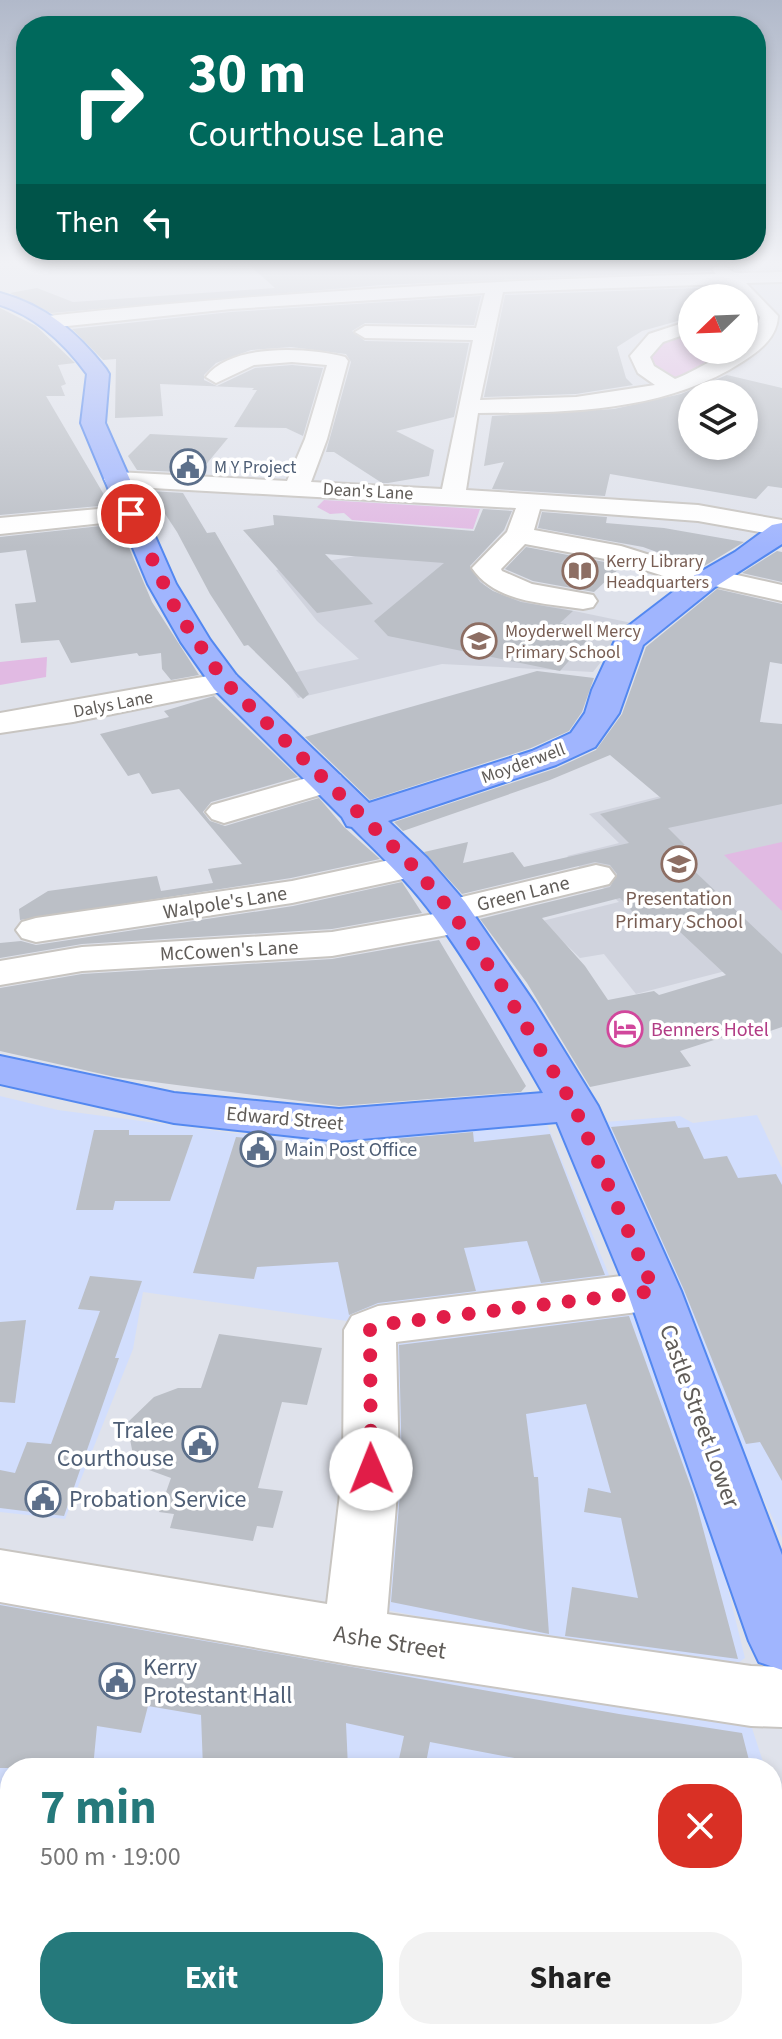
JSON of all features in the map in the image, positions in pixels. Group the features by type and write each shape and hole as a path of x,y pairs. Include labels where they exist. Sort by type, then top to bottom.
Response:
{"main road":[{"name":"Castle Street Lower","path":"83,358 98,374 93,423 177,612 225,682 328,782 360,818 413,866 454,916 513,1004 574,1106 654,1291 782,1641"},
{"name":"Moyderwell","path":"360,818 544,758 583,740 602,713 608,690 629,641 708,579 745,558 782,530"},
{"name":"Edward Street","path":"0,1070 174,1108 339,1125 574,1106"}],"street":[{"path":"245,358 249,361"},
{"path":"216,377 219,371 249,361 273,358"},
{"path":"297,487 316,439 338,361 312,358"},
{"path":"453,496 479,358"},
{"path":"641,358 645,369 669,385"},
{"path":"468,406 574,404 614,399 669,385 736,358"},
{"name":"Dean's Lane","path":"116,479 621,506 698,513 782,530"},
{"path":"531,500 519,535 486,568 491,578 506,586 583,601"},
{"path":"621,506 621,554"},
{"path":"0,526 131,514"},
{"path":"519,535 621,554 708,579 782,593"},
{"path":"745,558 782,566"},
{"name":"Dalys Lane","path":"0,723 85,710 225,682"},
{"path":"224,812 328,782"},
{"name":"Walpole's Lane","path":"36,930 292,892 413,866"},
{"name":"Green Lane","path":"454,916 596,876"},
{"name":"McCowen's Lane","path":"0,973 82,959 332,944 454,916"},
{"path":"354,1637 371,1469 370,1330 378,1325 654,1291"},
{"name":"Ashe Street","path":"0,1576 354,1637 751,1696 782,1697"}],"shaded area":[{"path":"650,358 678,358 678,364 706,364 673,379 651,367"},
{"path":"324,500 480,509 473,529 352,520 344,513 330,514 317,507"},
{"name":"Moyderwell Mercy Primary School","path":"367,554 469,563 471,570 484,571 483,592 632,623 593,672 442,664 298,698 282,675 359,659 317,621 276,570"},
{"path":"47,657 46,677 0,685 0,662"},
{"name":"Presentation Primary School","path":"782,732 782,995 749,965 636,994 604,954 580,958 542,921 619,902 567,856 619,843 589,814 681,791"},
{"path":"782,842 782,911 724,855"},
{"path":"0,1096 58,1110 232,1133 347,1142 546,1122 614,1287 347,1321 143,1292 133,1349 65,1519 0,1512"},
{"path":"757,1115 782,1168 782,1538 727,1421 605,1122 680,1116 693,1123"},
{"path":"631,1300 695,1456 745,1658 732,1667 530,1638 371,1607 378,1325"},
{"path":"0,1599 368,1659 752,1728 762,1758 0,1758"}],"building":[{"path":"0,358 70,358 75,363 58,365 66,384 61,386 65,396 46,396 110,505 0,515"},
{"path":"101,358 229,358 216,363 204,375 204,380 217,386 255,368 292,365 323,368 303,436 286,428 234,427 257,390 252,390 254,388 160,384 163,416 115,418 116,359"},
{"path":"349,358 466,358 454,417 396,431 434,450 429,476 382,483 334,452 326,452 351,362"},
{"path":"492,358 620,358 626,378 633,385 576,394 484,397"},
{"path":"727,375 748,380 715,380"},
{"path":"758,382 782,388 782,488 768,486 756,499 610,474 605,496 492,489 504,462 484,466 492,416 614,409 678,395 678,460 758,460"},
{"path":"150,434 228,438 199,473 137,470 128,456"},
{"path":"150,491 183,493 207,533 215,532 309,694 303,699 248,645 244,646"},
{"path":"483,509 512,511 504,530 470,566 480,582 521,602 573,611 560,623 596,630 560,671 388,636 374,621 444,563 325,554 373,604 317,613 243,530 274,525 273,515 474,531"},
{"path":"542,512 607,517 606,523 664,528 744,542 701,568 643,547 538,528"},
{"path":"119,524 152,602 199,675 171,680 162,669 161,653 139,656 137,653 71,663 59,640 21,643 15,604 36,602 26,550 0,553 0,537"},
{"name":"Kerry Library Headquarters","path":"526,547 622,566 594,592 533,581 505,569"},
{"path":"777,551 782,552 782,582 742,573"},
{"path":"717,589 782,604 782,664 770,662 760,722 782,724 782,804 668,828 685,845 670,848 782,954 782,1027 752,1037 745,1030 680,1051 691,1066 590,1087 527,983 480,919 610,887 617,874 610,865 595,862 462,894 424,852 468,842 463,863 513,852 524,867 629,843 600,814 661,798 610,755 550,780 403,831 394,822 557,768 596,750 622,714 646,647","holes":["620,898 642,922 664,917 726,975 659,995 654,991 608,1000 585,966 542,918"]},
{"path":"537,671 594,678 582,712 569,731 531,748 370,800 305,737"},
{"path":"214,696 298,777 211,802 203,812 210,821 225,826 319,798 344,827 380,859 291,878 20,920 19,909 48,891 157,876 161,891 213,883 208,869 242,864 179,789 152,794 139,773 128,776 100,734 169,717 164,711"},
{"path":"402,882 422,913 332,929 82,944 0,958 0,943 21,941 36,945 293,906"},
{"path":"439,940 526,1086 521,1092 339,1106 115,1077 0,1051 0,988 82,974 332,959"},
{"path":"675,1121 678,1128 689,1127 704,1159 727,1156 738,1178 776,1174 782,1185 782,1481 760,1442 746,1444 684,1290 611,1127"},
{"path":"94,1130 129,1130 129,1135 193,1135 170,1201 115,1201 113,1210 76,1210"},
{"path":"473,1132 474,1142 550,1134 605,1275 541,1283 527,1241 464,1248 476,1291 378,1303 349,1315 338,1262 257,1267 254,1279 193,1273 236,1137 346,1146 347,1143"},
{"path":"90,1276 142,1281 115,1358 119,1358 64,1516 0,1508 0,1470 15,1473 27,1442 51,1444 100,1311 78,1309"},
{"path":"629,1316 694,1495 738,1659 565,1636 572,1587 638,1598 621,1518 584,1512 588,1488 611,1493 586,1404 526,1414 534,1477 538,1477 549,1634 391,1602 402,1469 399,1345"},
{"path":"26,1320 15,1403 0,1402 0,1322"},
{"name":"Tralee Courthouse","path":"219,1334 322,1348 307,1405 282,1402 258,1488 283,1491 273,1528 257,1526 253,1541 170,1528 174,1514 159,1512 171,1478 149,1470 133,1455 127,1423 154,1397 178,1388 201,1388"},
{"path":"0,1605 742,1733 748,1758 514,1758 430,1742 427,1758 399,1758 404,1736 346,1723 348,1758 203,1758 201,1715 148,1706 141,1733 97,1726 94,1758 0,1758"}],"place":[{"name":"M Y Project","path":"188,467"},
{"name":"Kerry Library Headquarters","path":"580,571"},
{"name":"Moyderwell Mercy Primary School","path":"479,641"},
{"name":"Presentation Primary School","path":"679,864"},
{"name":"Benners Hotel","path":"625,1029"},
{"name":"Main Post Office","path":"258,1149"},
{"name":"Tralee Courthouse","path":"200,1444"},
{"name":"Probation Service","path":"43,1499"},
{"name":"Kerry Protestant Hall","path":"117,1681"}],"route":[{"path":"131,514 177,612 225,682 328,782 360,818 413,866 451,911 500,983 574,1106 654,1291 378,1325 370,1330 371,1469"}]}
